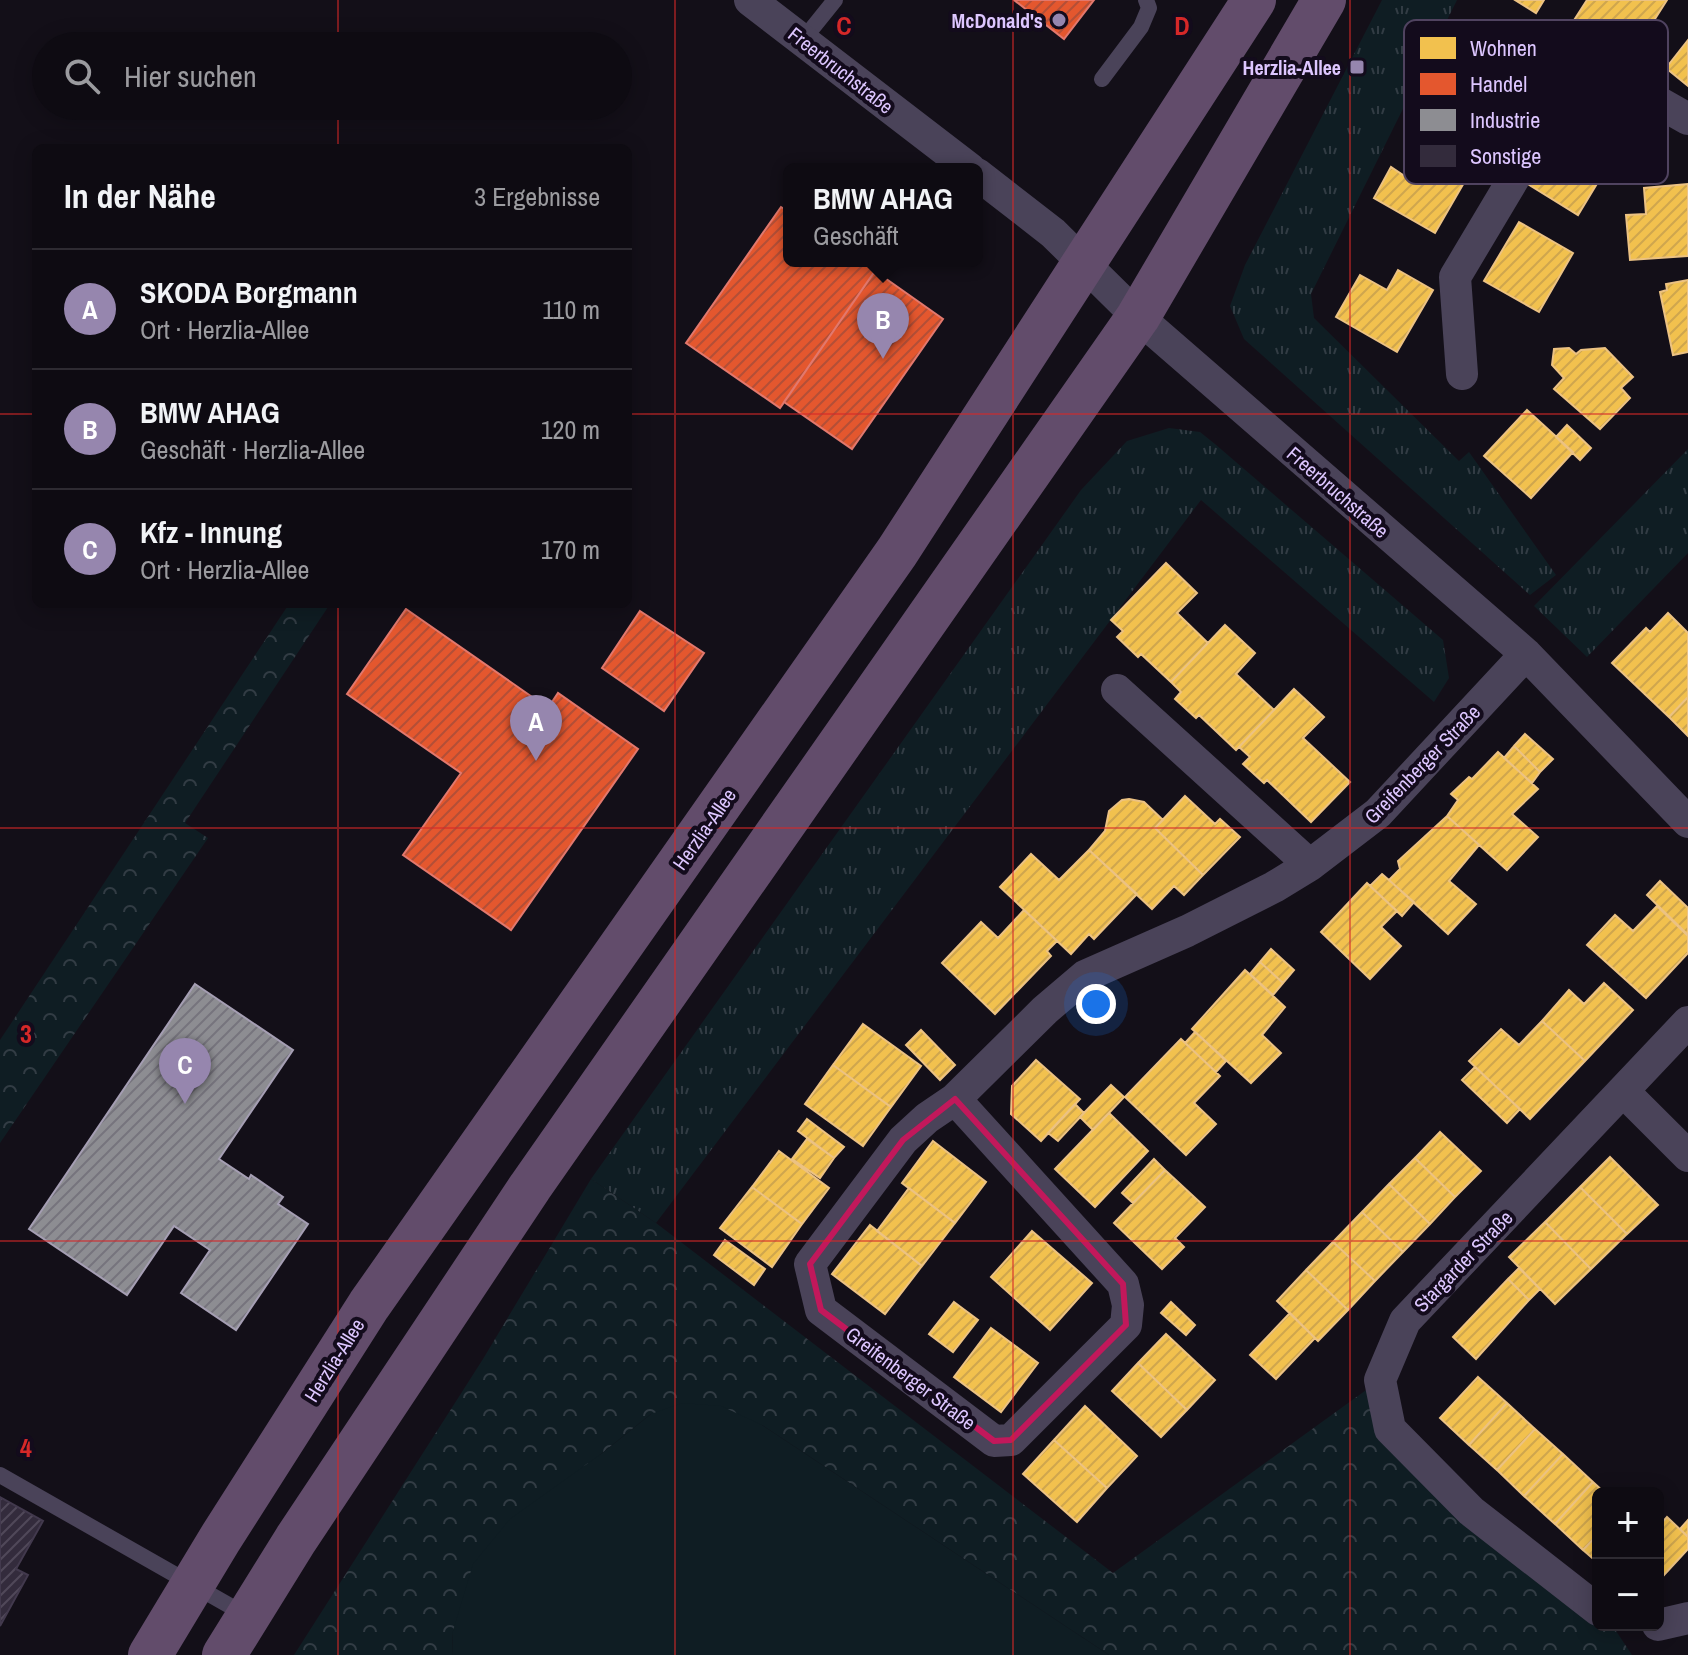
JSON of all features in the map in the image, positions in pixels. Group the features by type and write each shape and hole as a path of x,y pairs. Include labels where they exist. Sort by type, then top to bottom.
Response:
{"main road":[{"name":"Herzlia-Allee","path":"150,1655 369,1305 897,552 1254,0"},
{"path":"224,1655 247,1615 530,1187 1138,317 1324,0"}],"street":[{"name":"Freerbruchstraße","path":"750,0 962,163"},
{"path":"1668,108 1688,119"},
{"name":"Freerbruchstraße","path":"983,179 1053,233 1138,317 1526,654 1688,822"},
{"path":"1462,374 1455,277 1510,184"},
{"name":"Greifenberger Straße","path":"955,1099 1123,1284 1128,1305 1126,1325 1011,1440 994,1441 821,1310 810,1264 903,1140 927,1118 955,1099 1035,1020 1085,976 1187,931 1310,865 1378,813 1526,654"},
{"path":"1117,690 1310,865"},
{"name":"Stargarder Straße","path":"1592,1605 1471,1511 1390,1429 1380,1380 1405,1321 1688,1022"},
{"path":"1624,1092 1688,1156"},
{"path":"1664,1623 1688,1618"}],"lane":[{"path":"802,41 835,0"},
{"path":"1102,79 1141,27 1149,8 1146,0"},
{"path":"0,1475 247,1615"}],"highlighted area":[{"path":"955,1099 1123,1284 1126,1325 1011,1440 994,1441 821,1310 810,1264 903,1140"}],"green space":[{"path":"1382,0 1457,0 1447,20 1404,20 1404,107 1311,294 1314,318 1459,461 1469,452 1556,575 1530,595 1244,339 1230,306 1245,265"},
{"path":"1169,428 1200,432 1443,640 1449,678 1434,702 1201,500 656,1223 591,1179 1081,490 1127,441"},
{"path":"1688,449 1688,553 1587,657 1534,606"},
{"path":"286,608 327,608 185,823 208,838 0,1143 0,1040"},
{"path":"591,1179 656,1223 1113,1573 1380,1380 1390,1430 1592,1619 1592,1631 1616,1631 1632,1655 1109,1655 762,1425 651,1414 601,1454 453,1631 452,1655 294,1655 483,1359"},
{"path":"682,1403 721,1406 762,1425 1109,1655 452,1655 453,1631 473,1564 510,1519 651,1414"}],"building: Wohnen":[{"path":"1515,0 1544,0 1536,13"},
{"path":"1587,0 1667,0 1654,20 1574,20"},
{"path":"1688,40 1688,86 1668,70"},
{"path":"1391,167 1404,176 1404,184 1463,184 1435,233 1374,198"},
{"path":"1528,184 1597,184 1578,215"},
{"path":"1688,184 1688,256 1630,260 1626,215 1646,214 1644,188"},
{"path":"1519,222 1573,253 1539,312 1484,281"},
{"path":"1398,270 1433,290 1397,352 1336,317 1360,275 1387,290"},
{"path":"1688,280 1688,352 1673,355 1660,292 1667,290 1666,284"},
{"path":"1569,348 1576,354 1581,350 1605,348 1633,377 1621,388 1630,398 1600,429 1554,389 1564,378 1552,365 1554,349"},
{"path":"1527,410 1573,452 1531,498 1484,456"},
{"path":"1567,425 1591,448 1580,460 1556,437"},
{"path":"1166,563 1197,593 1177,613 1208,643 1171,682 1117,637 1123,631 1111,620"},
{"path":"1668,613 1688,633 1688,697 1669,717 1612,663 1646,628 1650,632"},
{"path":"1225,625 1255,653 1236,674 1274,710 1236,750 1199,715 1196,718 1175,699 1181,692 1171,682"},
{"path":"1294,689 1324,717 1303,738 1350,782 1311,822 1267,780 1264,783 1243,764 1250,757 1239,747"},
{"path":"1688,697 1688,736 1669,717"},
{"path":"1525,734 1553,759 1540,772 1514,746"},
{"path":"1514,746 1540,772 1532,783 1504,758"},
{"path":"1498,752 1538,789 1512,814 1538,837 1507,870 1447,816 1458,800 1451,794 1469,777 1472,779"},
{"path":"1185,796 1215,824 1220,819 1240,837 1203,875 1155,828"},
{"path":"1122,800 1144,802 1163,820 1155,828 1203,875 1184,895 1174,886 1152,909 1089,850 1105,831 1109,811"},
{"path":"1447,816 1479,845 1449,881 1476,904 1448,934 1389,880 1400,869 1398,861"},
{"path":"1089,850 1137,894 1094,939 1089,934 1071,954 1000,887 1031,854 1059,880"},
{"path":"1382,874 1414,902 1402,916 1370,886"},
{"path":"1660,881 1688,908 1688,935 1647,895"},
{"path":"1367,883 1397,911 1381,927 1401,946 1370,979 1321,932"},
{"path":"1657,906 1688,936 1688,953 1646,998 1587,945 1615,915 1633,931"},
{"path":"1024,910 1057,941 1047,951 1051,956 995,1014 942,963 981,922 998,938"},
{"path":"1271,949 1294,970 1283,983 1260,962"},
{"path":"1260,962 1283,983 1273,995 1250,974"},
{"path":"1245,970 1285,1007 1262,1035 1281,1053 1251,1083 1192,1029"},
{"path":"1604,983 1633,1010 1585,1061 1542,1021 1569,990 1584,1004"},
{"path":"1542,1021 1585,1061 1530,1119 1469,1061 1501,1029 1519,1045"},
{"path":"863,1024 921,1066 891,1107 833,1065"},
{"path":"921,1030 955,1065 940,1080 906,1045"},
{"path":"1195,1032 1226,1061 1216,1072 1185,1043"},
{"path":"1181,1039 1220,1076 1194,1103 1216,1124 1186,1155 1125,1097"},
{"path":"1036,1060 1080,1099 1041,1141 1011,1114 1012,1086"},
{"path":"833,1065 891,1107 863,1146 805,1104"},
{"path":"1475,1067 1520,1109 1507,1123 1462,1080"},
{"path":"1111,1085 1124,1097 1093,1130 1080,1117"},
{"path":"1075,1104 1084,1113 1058,1141 1048,1133"},
{"path":"1109,1113 1148,1151 1095,1207 1055,1169"},
{"path":"807,1119 844,1147 834,1158 798,1131"},
{"path":"1440,1132 1481,1171 1455,1197 1415,1158"},
{"path":"807,1139 834,1158 820,1178 792,1159"},
{"path":"933,1141 986,1182 955,1223 902,1183"},
{"path":"779,1151 829,1188 802,1224 752,1187"},
{"path":"1610,1157 1658,1205 1627,1234 1580,1187"},
{"path":"1415,1158 1455,1197 1430,1224 1389,1184"},
{"path":"1154,1159 1165,1170 1133,1203 1122,1193"},
{"path":"1165,1170 1205,1207 1175,1238 1184,1247 1162,1269 1114,1223"},
{"path":"1389,1184 1430,1224 1403,1252 1362,1212"},
{"path":"752,1187 802,1224 772,1267 720,1228"},
{"path":"1580,1187 1627,1234 1591,1269 1545,1222"},
{"path":"909,1188 955,1223 922,1266 877,1231"},
{"path":"1362,1212 1403,1252 1375,1281 1333,1242"},
{"path":"1545,1222 1591,1269 1555,1304 1509,1257"},
{"path":"870,1225 922,1266 885,1314 832,1274"},
{"path":"1032,1231 1092,1283 1050,1330 991,1277"},
{"path":"725,1240 765,1269 754,1285 714,1255"},
{"path":"1333,1242 1375,1281 1348,1310 1306,1270"},
{"path":"1519,1268 1540,1289 1529,1300 1508,1279"},
{"path":"1306,1270 1348,1310 1318,1341 1277,1301"},
{"path":"1508,1279 1529,1300 1476,1359 1453,1337"},
{"path":"954,1302 978,1320 953,1352 929,1334"},
{"path":"1171,1302 1195,1325 1186,1335 1161,1313"},
{"path":"1290,1313 1315,1338 1276,1379 1250,1355"},
{"path":"991,1328 1038,1363 1001,1412 954,1377"},
{"path":"1166,1334 1215,1380 1187,1410 1138,1363"},
{"path":"1138,1363 1187,1410 1161,1437 1112,1391"},
{"path":"1478,1377 1507,1403 1469,1445 1440,1418"},
{"path":"1507,1403 1535,1429 1497,1470 1469,1445"},
{"path":"1085,1406 1137,1456 1107,1488 1054,1440"},
{"path":"1535,1429 1563,1454 1524,1496 1497,1470"},
{"path":"1054,1440 1107,1488 1077,1522 1023,1474"},
{"path":"1563,1454 1593,1482 1555,1524 1524,1496"},
{"path":"1593,1482 1598,1487 1592,1487 1592,1540 1583,1550 1555,1524"},
{"path":"1667,1517 1688,1537 1688,1549 1664,1575 1664,1559 1664,1520"},
{"path":"1688,1520 1688,1537 1680,1529"},
{"path":"1592,1540 1592,1558 1583,1550"}],"building: Handel":[{"name":"McDonald's","path":"1014,0 1094,0 1064,39"},
{"path":"781,207 783,267 869,267 875,271 780,408 686,343"},
{"path":"875,271 943,319 852,449 784,402"},
{"path":"406,609 548,708 558,693 638,749 511,930 403,855 461,773 347,694"},
{"path":"640,611 704,653 664,711 602,668"}],"building: Industrie":[{"path":"195,984 293,1050 219,1159 249,1179 251,1175 283,1197 278,1204 308,1224 236,1330 181,1293 210,1250 174,1226 127,1295 29,1229"}],"building: Sonstige":[{"path":"0,1497 43,1521 16,1569 28,1575 0,1626"}],"place":[{"name":"McDonald's","path":"1059,20"},
{"name":"Herzlia-Allee","path":"1357,67"},
{"name":"BMW AHAG","path":"883,359"},
{"name":"SKODA Borgmann","path":"536,761"},
{"name":"Kfz - Innung","path":"185,1104"}]}
